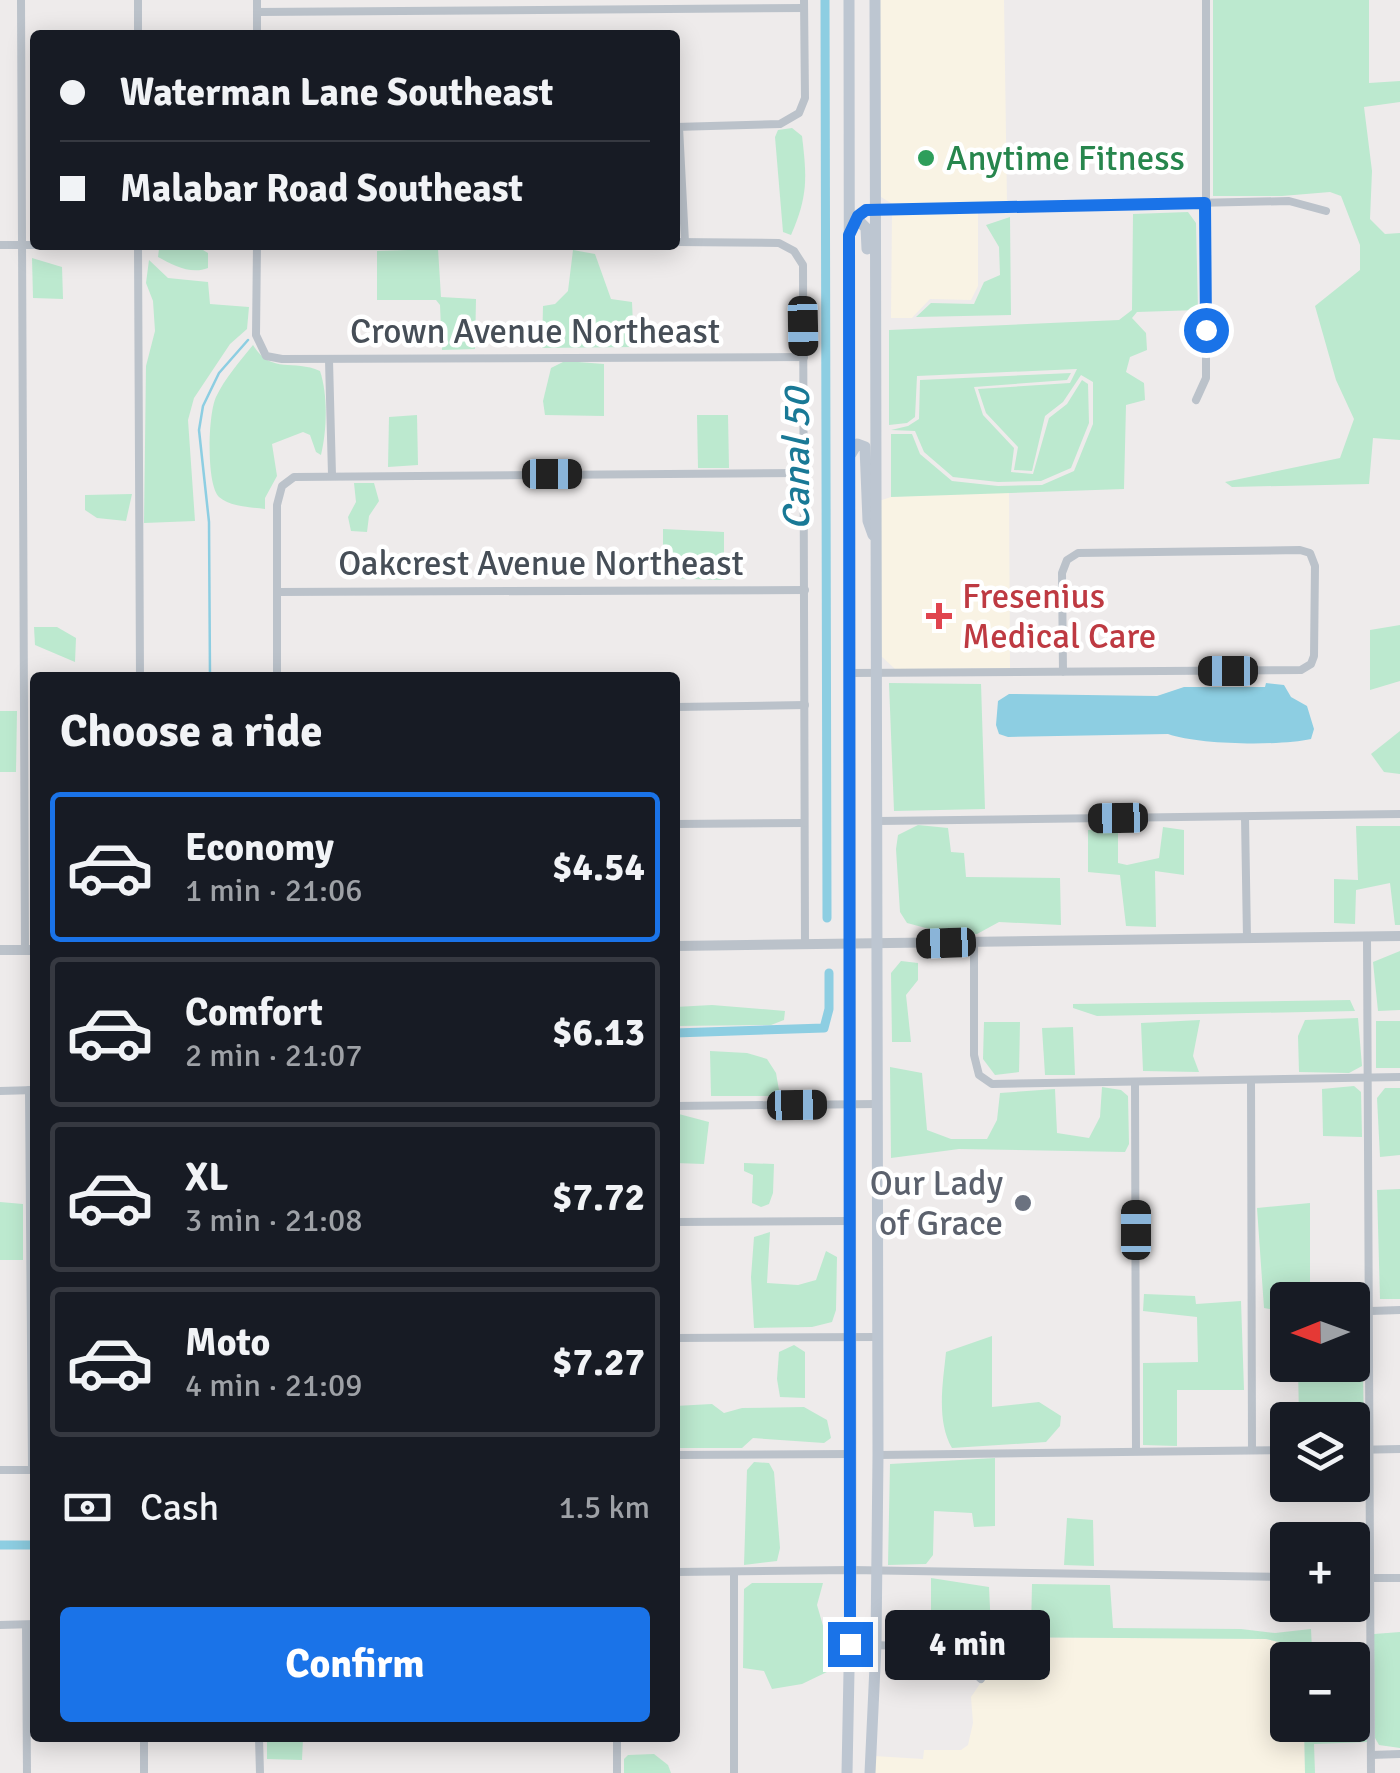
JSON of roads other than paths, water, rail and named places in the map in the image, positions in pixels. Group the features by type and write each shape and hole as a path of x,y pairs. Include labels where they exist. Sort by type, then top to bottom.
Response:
{"main road":[{"path":"867,0 868,71 875,87"},
{"path":"870,1773 878,1455 875,0"},
{"path":"847,1773 851,1570 849,2"},
{"path":"849,82 856,106 856,194 862,204 874,210"},
{"path":"852,229 866,210 874,210"},
{"path":"852,229 860,222 866,228 868,300 876,324"},
{"path":"849,323 855,342 855,401 861,419 868,418 875,396"},
{"path":"850,457 857,444 866,447 868,521 877,544"}],"street":[{"path":"0,950 30,950 21,0"},
{"path":"138,0 138,30"},
{"path":"257,0 257,30"},
{"path":"1196,400 1206,378 1206,0"},
{"path":"257,12 804,4 805,98 799,113 780,124 680,127"},
{"path":"874,210 1288,201 1326,211"},
{"path":"680,242 780,243 794,252 802,265 805,945"},
{"path":"0,245 30,245"},
{"path":"138,250 140,672"},
{"name":"Crown Avenue Northeast","path":"257,250 256,334 266,356 329,360 804,357"},
{"path":"329,360 332,475"},
{"path":"277,672 276,505 282,486 294,477 804,474"},
{"path":"850,673 1063,672 1301,670 1314,656 1314,566 1310,553 1300,550 1078,554 1066,560 1062,573 1063,672"},
{"name":"Oakcrest Avenue Northeast","path":"278,592 806,590"},
{"path":"680,706 804,705"},
{"path":"878,821 1400,814"},
{"path":"1245,817 1247,939"},
{"path":"680,824 804,823"},
{"path":"680,946 1400,936"},
{"path":"1367,937 1370,1450 1400,1450"},
{"path":"974,943 974,1056 979,1076 992,1084 1400,1078"},
{"path":"1251,1080 1252,1450"},
{"path":"1136,1083 1136,1451"},
{"path":"0,1090 30,1090"},
{"path":"680,1106 877,1104"},
{"path":"680,1222 849,1221"},
{"path":"1371,1311 1400,1310"},
{"path":"680,1338 877,1337"},
{"path":"878,1455 1270,1450"},
{"path":"680,1455 850,1454"},
{"path":"0,1470 30,1470"},
{"path":"680,1572 851,1570 1270,1577"},
{"path":"734,1572 734,1773"},
{"path":"1371,1773 1370,1578 1400,1578"},
{"path":"0,1625 30,1624 27,1773"},
{"path":"850,1644 948,1648 981,1679"},
{"path":"144,1742 144,1773"},
{"path":"260,1742 260,1773"},
{"path":"617,1742 617,1773"},
{"path":"1371,1755 1400,1754"}],"water":[{"path":"1266,683 1284,685 1291,697 1307,706 1314,729 1311,739 1260,743 1168,734 1008,737 999,734 996,725 998,701 1009,694 1157,696 1184,687 1265,687"}],"waterway":[{"name":"Canal 50","path":"825,0 827,918"},
{"path":"210,672 209,522 199,430 203,406 219,373 248,340"},
{"name":"Canal 50","path":"680,1033 824,1028 829,1009 829,973"},
{"name":"Canal 50","path":"0,1545 30,1545"}],"place":[{"name":"Anytime Fitness","path":"926,158"},
{"name":"Fresenius Medical Care","path":"939,616"},
{"name":"Our Lady of Grace","path":"1023,1203"}]}
